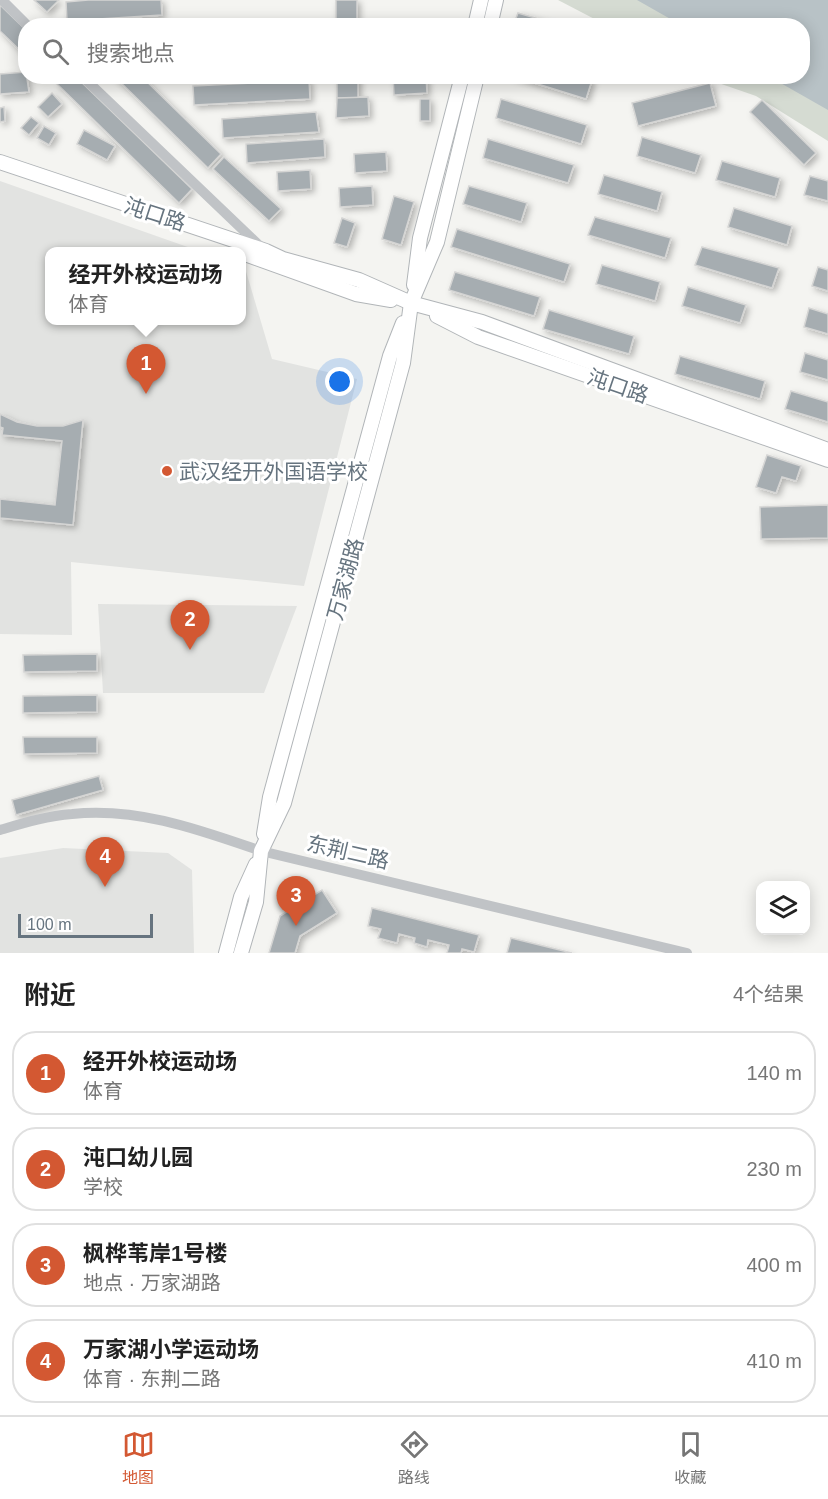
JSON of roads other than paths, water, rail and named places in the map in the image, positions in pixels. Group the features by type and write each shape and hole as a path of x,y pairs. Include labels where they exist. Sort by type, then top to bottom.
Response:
{"main road":[{"path":"477,18 481,0"},
{"path":"492,18 496,0"},
{"name":"万家湖路","path":"411,303 420,238 460,84"},
{"name":"万家湖路","path":"241,953 256,902 270,797 387,368 411,303 437,243 475,84"},
{"name":"沌口路","path":"0,162 239,247"},
{"name":"沌口路","path":"0,170 223,247"},
{"name":"沌口路","path":"246,249 356,294 411,303 482,322 828,450"},
{"name":"沌口路","path":"246,253 262,255"},
{"name":"沌口路","path":"411,303 478,337 828,460"},
{"name":"万家湖路","path":"226,953 241,897 261,851"}],"street":[{"path":"2,0 20,18"},
{"path":"90,84 262,255"},
{"name":"东荆二路","path":"0,830 47,817 74,813 132,814 194,828 261,851 687,953"}],"place":[{"name":"经开外校运动场","path":"146,394"},
{"name":"武汉经开外国语学校","path":"167,471"},
{"name":"沌口幼儿园","path":"190,650"},
{"name":"万家湖小学运动场","path":"105,887"},
{"name":"枫桦苇岸1号楼","path":"296,926"}]}
